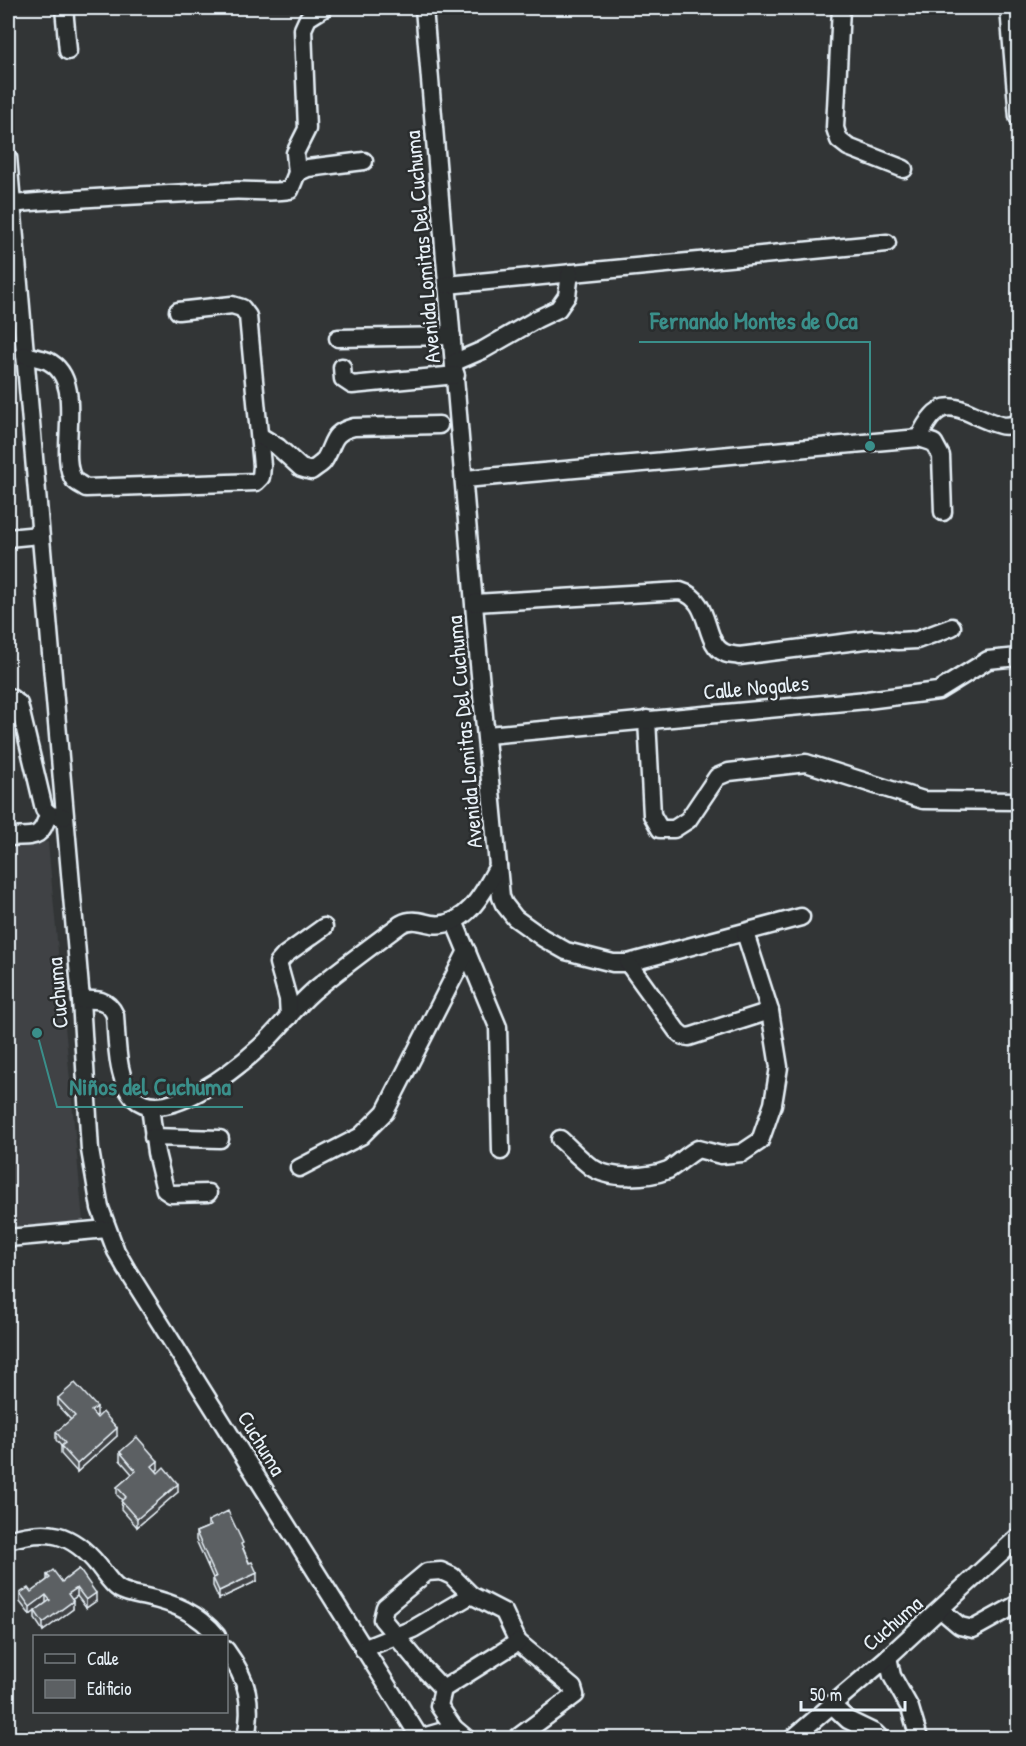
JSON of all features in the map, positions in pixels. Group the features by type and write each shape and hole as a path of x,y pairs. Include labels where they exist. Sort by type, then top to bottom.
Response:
{"street":[{"path":"64,8 68,51"},
{"path":"11,216 83,197 198,194 228,190 279,192 290,190 297,173 295,153 308,129 303,29 308,18 324,8"},
{"name":"Avenida Lomitas Del Cuchuma","path":"424,8 498,866 467,912 454,921"},
{"path":"841,8 835,128 839,140 848,147 904,169"},
{"path":"1009,8 1018,117"},
{"name":"Cuchuma","path":"8,157 14,308 25,355 39,535 56,816 81,1000 90,1150 100,1208 116,1251 127,1270 419,1738"},
{"path":"297,173 308,168 364,161"},
{"path":"447,285 887,243"},
{"path":"342,367 344,379 352,385 455,369 483,350 558,309 567,296 570,273"},
{"path":"25,355 48,361 61,372 69,399 69,465 75,480 86,488 256,482 261,477 262,466 248,316 242,308 232,305 178,311"},
{"path":"338,338 452,336"},
{"path":"919,438 927,420 941,408 956,406 1002,426 1018,424"},
{"path":"260,436 279,447 301,468 311,471 322,463 334,438 342,430 354,427 439,425"},
{"path":"465,478 919,438 934,443 941,456 943,512"},
{"path":"8,538 39,535"},
{"path":"475,603 680,591 693,596 699,604 718,648 725,654 739,656 873,639 917,639 952,627"},
{"name":"Calle Nogales","path":"487,735 867,700 938,691 988,660 1018,657"},
{"path":"8,698 19,704 44,809 56,816 37,835 8,837"},
{"path":"647,719 652,815 660,829 674,829 688,820 717,777 729,772 806,763 923,800 1017,801"},
{"path":"498,866 501,897 515,918 566,951 613,963 628,963 801,917"},
{"path":"81,1000 102,1000 112,1009 115,1015 122,1081 134,1097 150,1106 170,1104 190,1096 225,1075 261,1046 316,988 401,924 412,920 441,924 454,921 498,1027 501,1151"},
{"path":"289,1017 288,999 279,963 285,955 324,927"},
{"path":"560,1139 592,1168 607,1175 639,1176 669,1169 684,1156 698,1149 721,1155 742,1152 760,1141 773,1104 779,1067 770,1011 744,933"},
{"path":"299,1168 361,1136 385,1112 467,951"},
{"path":"628,963 683,1036 690,1036 770,1011"},
{"path":"150,1106 153,1137 165,1190 171,1194 208,1193"},
{"path":"153,1137 220,1139"},
{"path":"8,1238 107,1229"},
{"path":"8,1540 34,1534 55,1535 71,1539 118,1588 190,1612 216,1635"},
{"name":"Cuchuma","path":"793,1738 941,1610 1018,1538"},
{"path":"443,1689 382,1619 385,1607 428,1572 441,1571 452,1576 471,1595 504,1612 518,1642 573,1688 575,1695 517,1738"},
{"path":"363,1649 413,1629 471,1595"},
{"path":"941,1610 960,1626 973,1629 1018,1604"},
{"path":"460,1733 439,1706 443,1689 518,1642"},
{"path":"228,1654 248,1689 249,1721 246,1738"},
{"path":"888,1657 892,1676 910,1708 920,1738"},
{"path":"831,1704 848,1720 880,1738"},
{"path":"419,1738 460,1733"}],"shaded area":[{"path":"48,842 83,1221 8,1228 8,846"}],"building":[{"path":"75,1383 97,1407 91,1411 97,1418 103,1412 117,1428 77,1464 61,1446 65,1443 56,1432 75,1416 58,1398"},
{"path":"137,1437 158,1461 152,1466 158,1473 164,1467 178,1484 137,1519 121,1501 126,1497 117,1487 136,1471 120,1452"},
{"path":"228,1511 243,1543 241,1544 249,1563 252,1562 257,1573 219,1591 213,1578 216,1577 196,1532 211,1526 208,1521"},
{"path":"79,1569 96,1593 86,1600 77,1588 68,1594 73,1601 43,1623 35,1611 50,1600 46,1595 30,1607 20,1593 28,1588 31,1592 50,1578 47,1575 53,1570 62,1582"}],"place":[{"name":"Fernando Montes de Oca","path":"870,446"},
{"name":"Niños del Cuchuma","path":"37,1033"}]}
